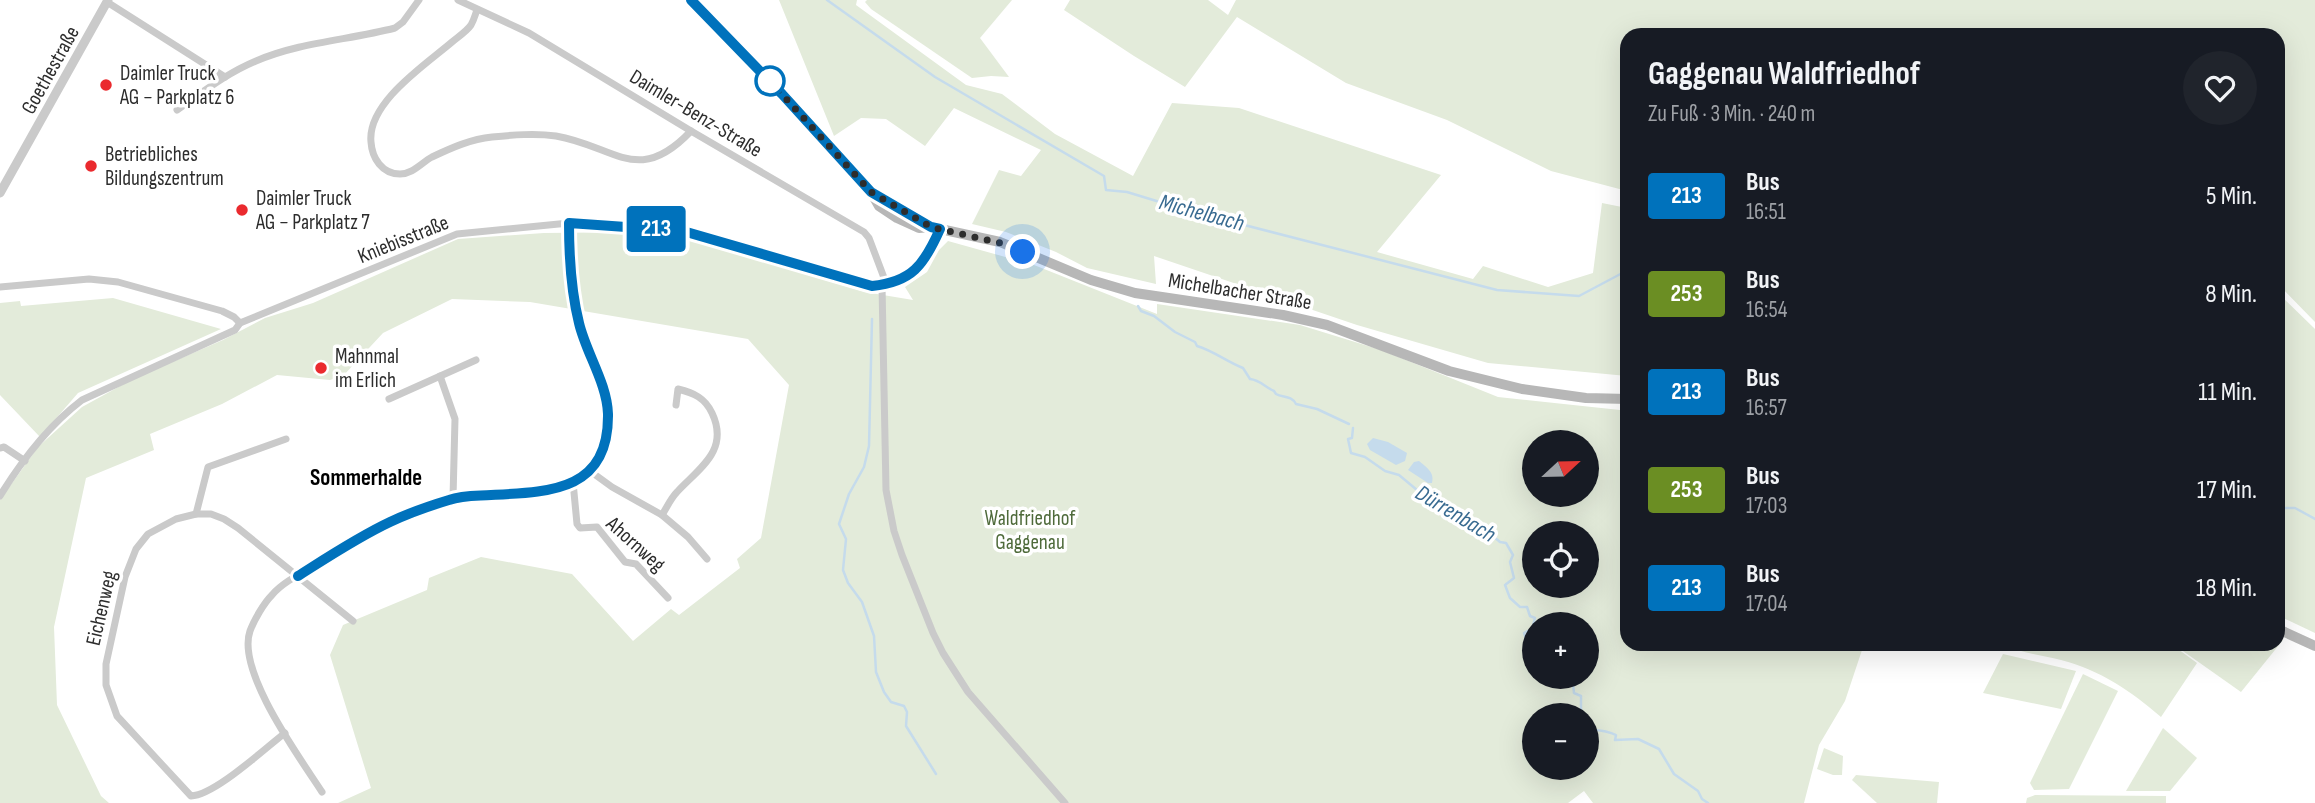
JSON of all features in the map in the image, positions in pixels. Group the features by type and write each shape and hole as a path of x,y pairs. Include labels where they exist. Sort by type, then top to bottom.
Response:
{"main road":[{"name":"Michelbacher Straße","path":"691,0 782,94 871,192 879,206 919,228 935,228 1000,243 1091,279 1135,293 1283,315 1327,325 1449,371 1522,389 1586,398 1620,399"},
{"path":"2285,632 2315,646"}],"street":[{"path":"177,110 225,77 257,61 317,43 395,28 403,22 419,0"},
{"name":"Daimler-Benz-Straße","path":"458,0 528,33 864,232 869,238 884,284 886,489 894,531 906,568 933,633 968,692 1065,803"},
{"path":"108,1 225,77"},
{"name":"Goethestraße","path":"0,193 108,1"},
{"path":"477,10 470,26 398,89 378,112 372,127 371,145 377,162 384,169 400,174 413,171 429,159 478,138 521,134 555,136 636,161 650,160 671,149 691,131"},
{"path":"322,792 261,691 250,663 249,632 273,594 368,533 392,521 453,498 562,488 590,471 600,454 607,430 607,402 579,323 572,280 569,223"},
{"name":"Kniebisstraße","path":"0,496 34,446 61,416 82,400 235,330 240,323 457,234 569,223 683,231 858,283 872,286 884,284"},
{"path":"884,284 903,278 918,268 926,258 935,228"},
{"path":"0,287 89,279 118,282 222,311 240,323"},
{"path":"389,399 476,360"},
{"path":"440,376 455,419 453,498"},
{"path":"662,515 677,492 708,461 716,443 717,430 713,415 701,397 678,389 676,405"},
{"path":"286,439 208,467 196,514 211,514 224,519 354,621"},
{"path":"0,448 4,447 25,461"},
{"name":"Ahornweg","path":"590,471 612,487 662,515 688,537 707,559"},
{"name":"Ahornweg","path":"573,482 577,524 580,528 597,527 625,562 636,564 667,598"},
{"name":"Eichenweg","path":"196,514 176,519 149,534 135,549 125,577 107,664 107,685 117,716 191,796 201,795 215,787 285,733"}],"green space":[{"path":"779,0 857,0 856,5 966,85 1002,94 1055,134 1133,176 1172,103 1239,108 1441,175 1377,252 1473,279 1483,266 1548,287 1593,273 1602,203 1620,207 1620,375 1488,363 1357,325 1154,256 1156,284 1087,268 1006,232 972,224 999,170 1021,176 1041,150 954,108 925,146 886,119 861,118 834,136"},
{"path":"1012,0 980,38 1009,77 972,78 871,9 865,2"},
{"path":"1070,0 1208,0 1228,15 1236,0 2315,0 2315,322 2285,291 2285,28 1620,28 1620,189 1551,171 1447,120 1346,83 1237,17 1185,87 1064,10"},
{"name":"Waldfriedhof Gaggenau","path":"646,232 698,242 865,292 913,300 905,287 927,272 939,250 948,241 1034,265 1157,314 1157,304 1300,325 1381,350 1498,397 1620,410 1620,651 1862,651 1845,701 1819,745 1804,803 1593,803 1584,791 1568,803 338,803 371,788 330,655 343,625 427,590 429,578 481,557 572,574 633,641 671,609 679,615 740,568 737,559 761,538 789,385 748,339 530,302 452,299 383,333 343,376 330,380 277,375 222,404 150,434 154,450 86,478 54,627 57,705 101,796 109,803 0,803 0,500 38,447 82,407 133,379 223,340 265,318 313,303 458,239 544,233"},
{"path":"113,298 221,329 78,393 40,437 0,395 0,303 20,301 21,306"},
{"path":"2285,300 2315,329 2315,633 2285,619"},
{"path":"2020,651 2181,651 2197,663 2161,717 2126,690 2102,676 2061,660"},
{"path":"2183,651 2274,651 2241,692"},
{"path":"2003,654 2076,671 2061,709 1983,693"},
{"path":"2083,674 2118,691 2069,789 2034,790 2030,783"},
{"path":"2163,728 2197,758 2170,791 2126,791"},
{"path":"1824,748 1843,756 1842,775 1833,775 1817,769"},
{"path":"1856,775 1939,782 1937,803 1877,803 1852,780"},
{"path":"2035,795 2166,796 2166,803 2026,803 2027,798"}],"water":[{"path":"1373,438 1388,442 1407,453 1405,461 1396,465 1370,450 1367,444"},
{"path":"1419,461 1431,473 1432,483 1408,470 1414,462"}],"waterway":[{"name":"Michelbach","path":"827,0 935,77 1104,176 1106,190 1127,192 1186,210 1497,290 1579,296 1620,274"},
{"name":"Dürrenbach","path":"1138,306 1141,311 1154,316 1175,332 1195,342 1197,346 1243,368 1250,379 1260,382 1276,394 1349,424"},
{"path":"872,319 869,446 864,467 849,494 839,524 846,539 843,570 848,583 862,602 874,636 876,672 884,692 891,702 904,706 907,712 906,726 936,774"},
{"name":"Dürrenbach","path":"1353,428 1352,438 1348,439 1351,453 1365,457 1385,471 1399,475 1423,495 1434,502 1441,502 1441,508 1453,510 1460,520 1506,543 1513,555 1510,562 1514,578 1505,585 1510,598 1520,607 1527,607 1529,612"},
{"name":"Michelbach","path":"2285,508 2295,508 2315,519"},
{"name":"Dürrenbach","path":"1574,689 1574,693 1581,696 1581,703"},
{"name":"Dürrenbach","path":"1599,730 1616,735 1615,740 1638,739 1659,749 1674,774 1698,791 1708,803"}],"bus line":[{"name":"213","path":"298,576 368,533 425,508 453,498 562,488 590,471 600,454 607,430 607,402 579,323 572,280 569,223 683,231 872,286 912,274 926,258 940,229 931,227 871,192 691,0"}],"place":[{"name":"Daimler Truck AG − Parkplatz 6","path":"106,85"},
{"name":"Betriebliches Bildungszentrum","path":"91,166"},
{"name":"Daimler Truck AG − Parkplatz 7","path":"242,210"},
{"name":"Mahnmal im Erlich","path":"321,368"}],"district":[{"name":"Sommerhalde","path":"366,477"}],"route":[{"path":"770,81 871,192 931,227 1000,243 1023,252"}]}
